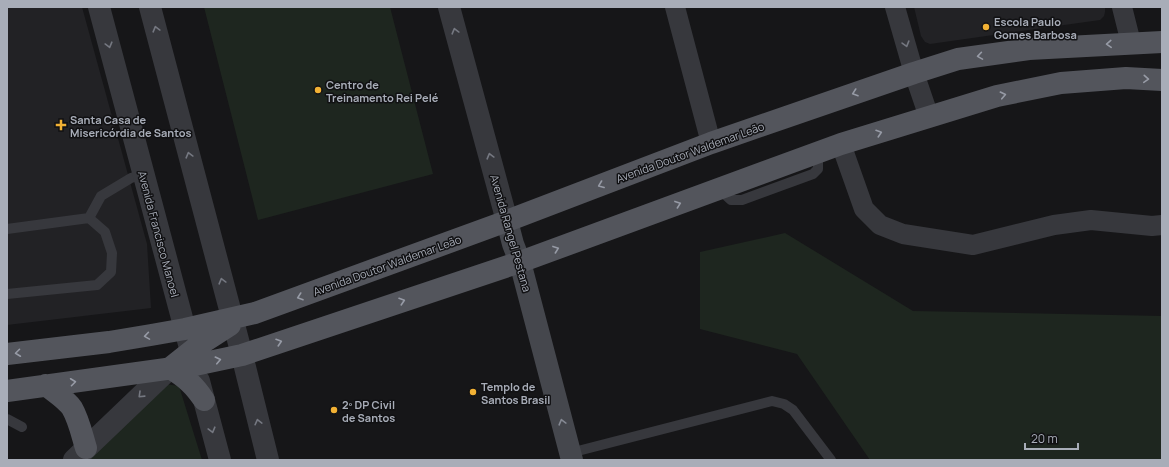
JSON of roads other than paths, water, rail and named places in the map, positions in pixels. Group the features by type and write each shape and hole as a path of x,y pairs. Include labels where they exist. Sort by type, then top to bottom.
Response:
{"main road":[{"name":"Avenida Doutor Waldemar Leão","path":"232,321 507,221 711,143 958,59 1008,52 1162,42"},
{"path":"193,358 242,355 520,262 841,144 997,96 1062,83 1126,78 1162,80"},
{"name":"Avenida Rangel Pestana","path":"507,221 513,244 520,262 571,457"},
{"path":"7,354 109,342 232,321"},
{"path":"7,391 170,368 193,358 232,321"},
{"path":"170,368 195,386 204,400"},
{"path":"46,385 64,399 72,408 78,422 80,454"}],"street":[{"name":"Avenida Francisco Manoel","path":"99,7 220,460"},
{"path":"150,7 242,355 268,460"},
{"name":"Avenida Rangel Pestana","path":"449,7 507,221"},
{"path":"675,7 711,143"},
{"path":"895,7 914,73 929,117"},
{"path":"1122,7 1131,43"},
{"path":"841,144 864,209 880,225 903,234 973,245 1054,225 1091,220 1152,226 1162,225"},
{"path":"80,454 170,368"}],"lane":[{"path":"88,218 101,196 131,178 144,174"},
{"path":"7,229 88,218 105,232 112,253 111,272 97,285 7,294"},
{"path":"571,457 772,401 784,404 793,410 831,460"},
{"path":"7,419 22,427"}],"place":[{"name":"Escola Paulo Gomes Barbosa","path":"986,27"},
{"name":"Centro de Treinamento Rei Pelé","path":"318,90"},
{"name":"Santa Casa de Misericórdia de Santos","path":"61,125"},
{"name":"Templo de Santos Brasil","path":"473,392"},
{"name":"2º DP Civil de Santos","path":"334,410"}]}
